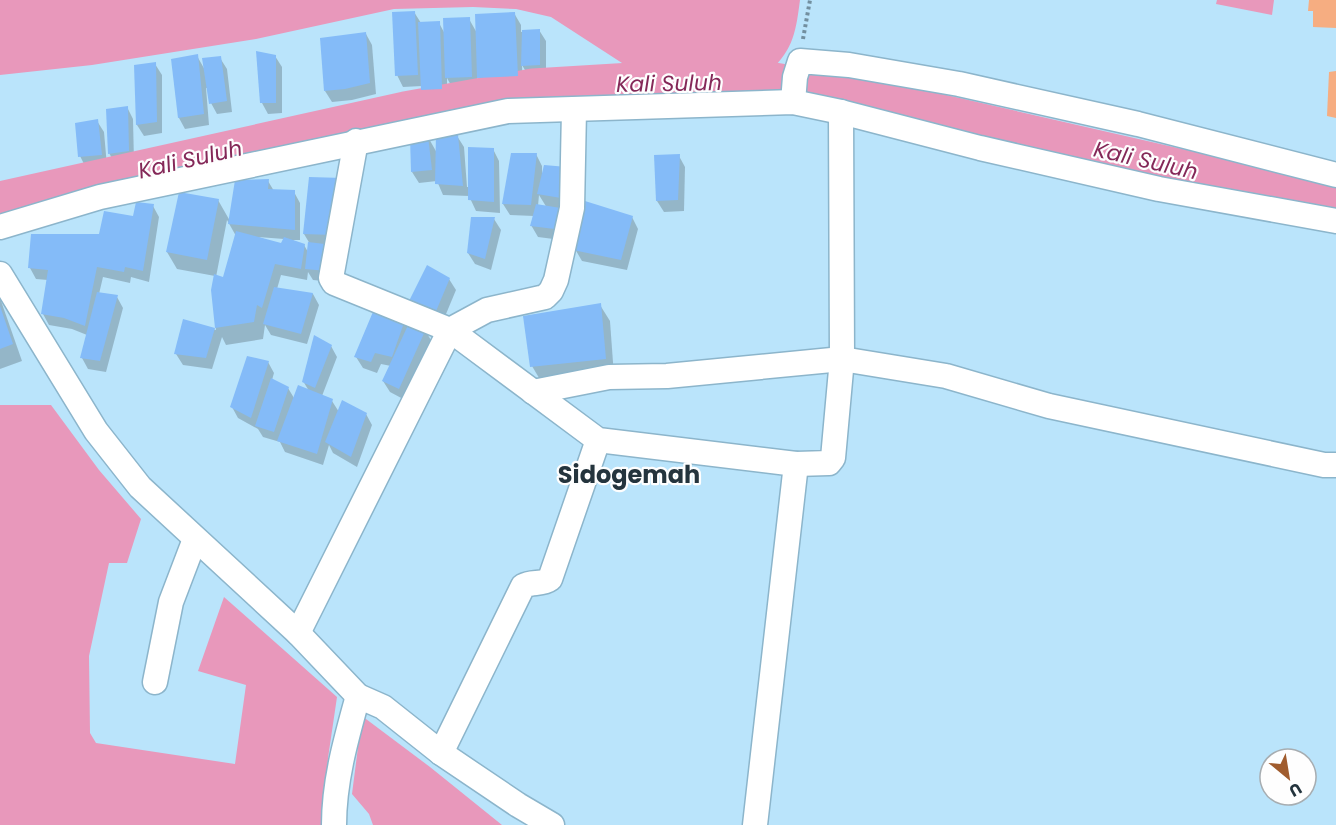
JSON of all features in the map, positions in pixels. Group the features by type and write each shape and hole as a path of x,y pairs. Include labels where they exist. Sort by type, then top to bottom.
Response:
{"street":[{"path":"0,227 100,197 356,141 508,111 574,110 795,84 849,65 959,84 1137,124 1336,175"},
{"path":"795,84 841,112 980,148 1159,189 1336,221"},
{"path":"298,633 450,330 488,310 545,297 551,291 556,280 572,208 574,110"},
{"path":"356,141 331,278 333,281 450,330 598,440 796,464 829,463 833,458 842,359 841,112"},
{"path":"0,273 96,431 140,487 298,633 358,696 382,707 441,753 518,806 552,825"},
{"path":"533,392 609,377 667,376 842,359 946,376 1049,406 1324,465 1336,465"},
{"path":"441,753 523,586 530,583 544,583 550,579 598,440"},
{"path":"755,825 796,464"},
{"path":"155,682 171,602 195,539"},
{"path":"334,825 334,806 342,751 358,696"}],"path":[{"path":"795,84 810,0"}],"shaded area":[{"path":"0,0 800,0 797,21 789,47 770,71 639,74 551,17 516,9 473,7 394,9 256,39 92,65 0,75"},
{"path":"1217,0 1274,0 1272,15 1216,4"},
{"path":"1309,0 1336,0 1336,28 1313,27 1313,11 1308,11"},
{"path":"1336,71 1336,118 1327,116 1329,72"},
{"path":"0,405 51,405 99,470 141,519 127,563 109,563 89,656 90,733 96,743 235,764 246,685 198,671 224,597 337,697 328,758 324,825 0,825"},
{"path":"362,716 502,825 373,825 369,814 352,794"}],"building":[{"path":"415,11 418,75 395,76 392,12"},
{"path":"515,12 518,76 477,78 475,14"},
{"path":"470,17 472,77 445,78 443,18"},
{"path":"440,21 442,89 421,90 418,22"},
{"path":"540,29 540,65 521,66 522,30"},
{"path":"366,32 370,83 324,91 320,38"},
{"path":"256,51 276,55 276,103 260,103"},
{"path":"198,54 204,114 178,118 171,59"},
{"path":"221,56 227,101 209,104 202,58"},
{"path":"156,62 157,122 136,125 134,65"},
{"path":"128,106 129,151 108,154 106,109"},
{"path":"98,119 102,155 78,157 75,123"},
{"path":"436,133 458,135 463,186 435,184"},
{"path":"428,136 432,170 411,172 410,137"},
{"path":"468,147 494,148 494,202 468,200"},
{"path":"511,153 537,153 531,205 502,204"},
{"path":"680,154 678,200 656,201 654,155"},
{"path":"544,165 567,167 561,198 537,194"},
{"path":"309,177 343,178 333,235 303,234"},
{"path":"269,179 268,189 295,190 295,230 228,224 235,180"},
{"path":"179,192 219,199 207,260 166,252"},
{"path":"585,201 633,216 621,260 573,250"},
{"path":"136,202 154,204 143,271 125,267 124,272 97,267 85,326 64,318 41,314 48,270 28,268 31,234 99,234 104,211 133,216"},
{"path":"536,204 567,209 563,230 530,226"},
{"path":"471,217 495,217 485,259 467,253"},
{"path":"236,231 281,243 284,237 305,244 301,269 275,264 262,308 257,305 254,322 215,328 211,290 214,274 223,277"},
{"path":"308,242 333,245 327,271 305,269"},
{"path":"427,265 450,278 434,316 409,301"},
{"path":"274,287 313,293 301,334 263,324"},
{"path":"97,292 118,295 100,361 80,358"},
{"path":"601,303 606,359 530,367 523,316"},
{"path":"0,306 13,344 0,349"},
{"path":"375,307 405,320 392,357 375,353 371,362 354,357"},
{"path":"183,319 215,328 206,358 174,354"},
{"path":"410,321 426,329 399,389 382,381"},
{"path":"314,335 332,345 315,388 302,382"},
{"path":"247,356 269,361 251,418 230,407"},
{"path":"271,378 289,387 274,432 255,426"},
{"path":"298,385 333,399 317,454 277,441"},
{"path":"342,400 367,413 351,457 325,442"}],"waterway":[{"name":"Kali Suluh","path":"0,201 405,111 533,88 632,82 774,82 885,101 1336,204"}],"district":[{"name":"Sidogemah","path":"629,475"}]}
